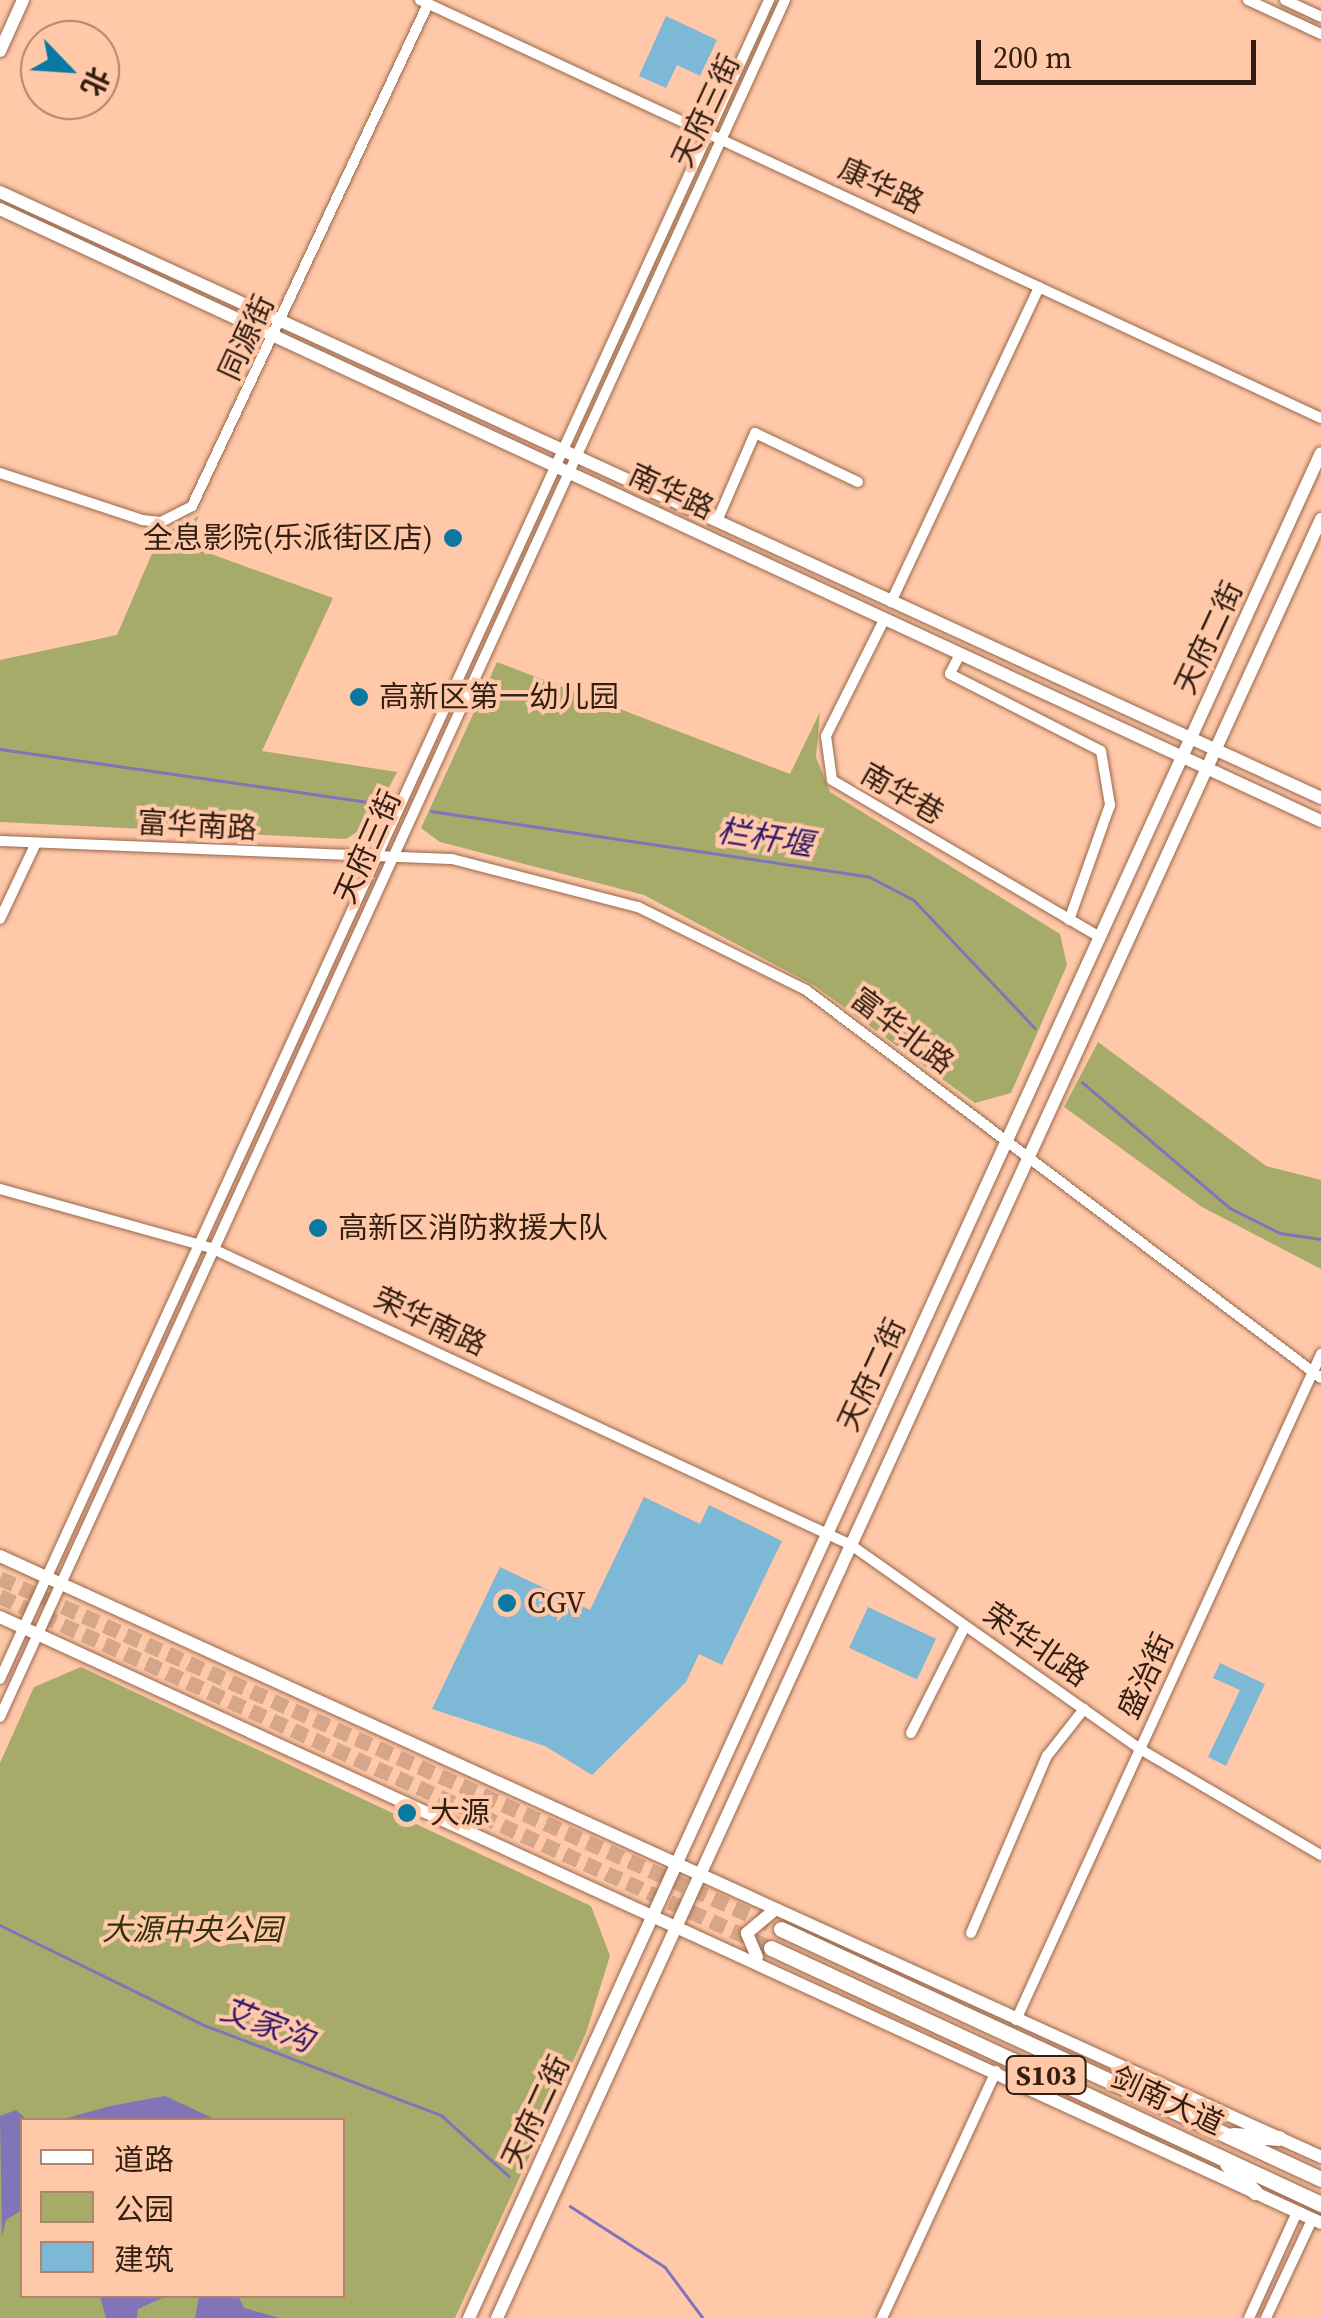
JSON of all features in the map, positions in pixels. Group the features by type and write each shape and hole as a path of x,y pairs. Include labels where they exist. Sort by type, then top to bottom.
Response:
{"highway":[{"name":"剑南大道","path":"781,1929 1321,2179"},
{"name":"剑南大道","path":"771,1948 1321,2204"},
{"path":"1226,2135 1279,2138"},
{"path":"1217,2154 1254,2192"}],"main road":[{"path":"0,51 23,0"},
{"name":"南华路","path":"0,192 1321,798"},
{"name":"南华路","path":"0,209 1321,822"},
{"name":"天府二街","path":"469,2318 1321,453"},
{"name":"天府二街","path":"498,2318 1321,519"},
{"path":"0,1556 698,1880 1321,2156"},
{"path":"0,1617 652,1916 758,1960 1317,2222"},
{"path":"758,1960 746,1934 772,1912"}],"street":[{"name":"天府三街","path":"0,1717 30,1630 42,1576 769,0"},
{"name":"天府三街","path":"0,1679 56,1583 785,0"},
{"path":"1248,0 1321,34"},
{"path":"1285,0 1321,17"},
{"name":"康华路","path":"424,2 1321,418"},
{"name":"同源街","path":"0,473 142,520 179,515 204,490 424,2"},
{"path":"892,602 1039,287"},
{"path":"718,521 755,433 858,482"},
{"name":"南华巷","path":"884,620 826,736 832,780 1100,937"},
{"path":"959,656 950,674 1101,751 1110,805 1070,920"},
{"name":"富华南路","path":"0,841 391,857"},
{"path":"0,919 36,843"},
{"name":"富华北路","path":"391,857 534,874 674,922 806,990 1317,1375"},
{"name":"荣华南路","path":"0,1189 211,1248 827,1534"},
{"name":"盛治街","path":"1016,2020 1317,1375 1321,1354"},
{"name":"荣华北路","path":"827,1534 851,1545 1140,1750 1321,1855"},
{"path":"911,1733 964,1626"},
{"path":"971,1933 1047,1756 1084,1710"},
{"path":"882,2318 996,2070"},
{"path":"1249,2318 1297,2212"},
{"path":"1266,2318 1317,2222"}],"green space":[{"path":"199,516 186,545 333,598 262,751 397,772 371,823 346,839 0,822 0,660 117,635 160,535"},
{"path":"497,662 790,774 820,712 816,757 830,792 1060,934 1067,965 1011,1093 975,1103 815,986 644,895 440,842 421,828"},
{"path":"1098,1042 1266,1166 1321,1180 1321,1269 1202,1207 1064,1107"},
{"name":"大源中央公园","path":"81,1667 591,1906 610,1956 586,2033 455,2318 0,2318 0,1763 34,1687"}],"shaded area":[{"path":"165,2096 213,2118 67,2118"},
{"path":"16,2110 25,2118 20,2118 20,2211 6,2220 2,2236 0,2116"},
{"path":"101,2298 163,2298 138,2309 137,2318 106,2318"},
{"path":"199,2298 239,2298 244,2308 279,2318 195,2318"}],"building":[{"path":"666,16 717,40 700,76 677,65 666,88 639,76"},
{"path":"644,1497 700,1524 709,1505 782,1541 722,1665 699,1654 686,1682 592,1775 545,1746 432,1709 500,1567 590,1610"},
{"path":"868,1607 936,1639 917,1679 849,1648"},
{"path":"1220,1663 1265,1684 1226,1766 1208,1757 1240,1690 1213,1678"}],"waterway":[{"name":"栏杆堰","path":"0,749 381,804"},
{"name":"栏杆堰","path":"431,811 868,876 914,900 1035,1028"},
{"name":"栏杆堰","path":"1082,1082 1230,1208 1280,1233 1321,1239"},
{"name":"艾家沟","path":"0,1925 204,2025 441,2115 509,2176"},
{"name":"艾家沟","path":"570,2206 665,2267 703,2318"}],"tunnel":[{"path":"0,1578 781,1929"},
{"path":"0,1596 771,1948"}],"place":[{"name":"全息影院(乐派街区店)","path":"453,538"},
{"name":"高新区第一幼儿园","path":"359,697"},
{"name":"高新区消防救援大队","path":"318,1228"},
{"name":"CGV","path":"507,1603"},
{"name":"大源","path":"407,1813"}]}
